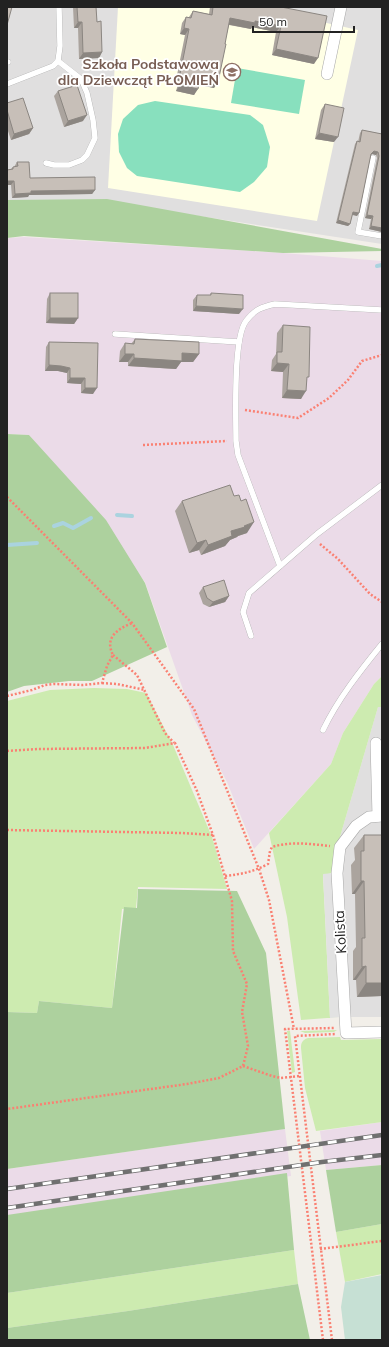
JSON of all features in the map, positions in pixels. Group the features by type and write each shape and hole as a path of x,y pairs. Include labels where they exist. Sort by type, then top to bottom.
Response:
{"street":[{"path":"327,74 341,7"},
{"path":"340,847 356,826 369,817 380,816 376,743"},
{"name":"Kolista","path":"340,847 337,873 346,1030"},
{"path":"346,1030 382,1032"}],"lane":[{"path":"7,84 53,66 58,61 60,46 59,7"},
{"path":"46,164 69,165 82,160 87,155 94,138 93,120 87,92 81,79 58,61"},
{"path":"373,158 358,232 382,236"},
{"path":"280,566 238,455 236,441 239,342 246,321 258,308 275,304 382,310"},
{"path":"116,334 239,342"},
{"path":"251,636 243,612 249,593 312,538 382,485"},
{"path":"323,730 329,716 365,665 382,644"}],"path":[{"path":"236,408 298,418 329,398 348,380 362,362 382,355"},
{"path":"143,445 236,441"},
{"path":"7,497 132,623 194,710 259,869 269,900 294,1029"},
{"path":"312,538 338,559 370,594 382,602"},
{"path":"132,623 118,629 113,637 110,649 113,655 137,675 165,733 175,743 197,791 213,835 232,901 233,951 247,984 242,1012 248,1046 243,1066"},
{"path":"102,683 107,666 113,655"},
{"path":"7,696 45,685 54,684 83,685 102,683 117,684 145,690"},
{"path":"7,751 38,749 145,748 175,743"},
{"path":"7,830 182,833 213,835"},
{"path":"225,876 245,874 268,864 272,847 282,844 300,843 340,847"},
{"path":"323,1340 285,1029 346,1030"},
{"path":"332,1340 295,1036 340,1034 346,1030"},
{"path":"7,1109 187,1084 219,1078 243,1066 281,1078 300,1076"},
{"path":"320,1249 382,1241"}],"shaded area":[{"path":"7,7 382,7 382,244 108,202 7,202"},
{"name":"Szkoła Podstawowa dla Dziewcząt PŁOMIEŃ","path":"118,7 255,7 358,30 317,221 108,188"},
{"path":"24,237 283,253 382,261 382,676 374,684 343,733 331,764 254,849 227,782 192,715 145,582 29,435 7,434 7,238"},
{"path":"378,707 382,707 382,1017 340,1017 337,847"},
{"path":"333,873 340,1017 330,1018 323,874"},
{"path":"382,1122 382,1165 326,1170 320,1131"},
{"path":"285,1129 291,1176 7,1218 7,1169"},
{"path":"382,1275 382,1340 345,1340 341,1307 345,1282"}],"green space":[{"path":"237,68 305,80 299,114 231,103"},
{"path":"155,101 250,115 263,125 270,147 267,167 254,182 240,192 137,176 127,168 119,152 118,134 123,119 138,105"},
{"path":"107,199 382,249 382,251 283,253 24,236 7,238 7,200"},
{"path":"7,434 29,435 106,520 145,583 167,647 92,681 69,681 24,686 7,692"},
{"path":"382,676 382,707 378,707 337,847 333,873 323,875 330,1018 301,1020 287,917 269,833 331,764 343,733 374,684"},
{"path":"94,688 127,689 146,693 173,745 212,837 227,889 138,887 136,908 122,909 112,1008 39,1001 37,1013 7,1012 7,701 50,690"},
{"path":"138,889 237,891 266,953 285,1129 7,1169 7,1012 37,1013 39,1001 112,1008 124,907 137,908"},
{"path":"337,1030 334,1032 305,1033 300,1031"},
{"path":"287,1031 290,1031 295,1072 292,1073"},
{"path":"340,1037 341,1040 382,1039 382,1122 316,1131 305,1088 301,1045 303,1041 308,1038"},
{"path":"382,1165 382,1224 336,1232 326,1170"},
{"path":"287,1173 294,1250 7,1293 7,1215"},
{"path":"382,1224 382,1274 345,1282 336,1232"},
{"path":"294,1250 298,1284 128,1311 7,1328 7,1293"},
{"path":"298,1284 310,1340 7,1340 7,1328 128,1311"}],"building":[{"path":"7,7 12,7 7,25"},
{"path":"77,7 96,7 97,22 101,21 102,52 83,53 82,22 78,22"},
{"path":"213,7 281,7 327,16 318,58 276,49 281,26 230,18 218,82 200,78 198,89 180,85 183,75 180,74 189,29 184,28 186,17 191,18 193,11 212,15"},
{"path":"77,85 87,115 68,121 58,91"},
{"path":"23,98 33,128 14,134 7,110 7,103"},
{"path":"325,104 344,108 338,137 319,133"},
{"path":"362,130 382,134 382,228 371,226 373,216 367,215 379,156 378,152 374,151 371,154 359,213 353,212 350,224 338,220 357,141 360,142"},
{"path":"17,162 29,162 30,178 95,177 95,190 31,191 31,193 15,194 14,181 7,181 7,170 18,166"},
{"path":"50,293 78,293 78,318 50,318"},
{"path":"211,293 243,295 243,309 196,306 197,295 211,295"},
{"path":"283,325 310,327 309,377 307,377 306,391 287,390 289,364 277,363 277,352 282,352"},
{"path":"135,339 199,342 199,354 182,353 182,361 134,358 134,354 125,354 125,343 134,344"},
{"path":"49,342 98,343 97,388 85,388 85,378 70,378 70,368 49,365"},
{"path":"230,485 234,496 239,495 241,501 246,499 254,522 244,526 245,527 231,531 232,536 208,545 206,540 197,543 182,501"},
{"path":"224,580 229,596 213,602 207,598 203,587"},
{"path":"364,835 382,835 382,983 366,983 366,966 362,967 362,938 365,938 364,881 361,881 361,851 364,851"}],"waterway":[{"path":"377,266 382,265"},
{"path":"117,515 132,516"},
{"path":"54,526 63,523 73,528 91,518"},
{"path":"7,545 37,543"}],"railway":[{"path":"7,1189 382,1135"},
{"path":"7,1208 322,1162 382,1155"}],"place":[{"name":"Szkoła Podstawowa dla Dziewcząt PŁOMIEŃ","path":"232,72"}]}
